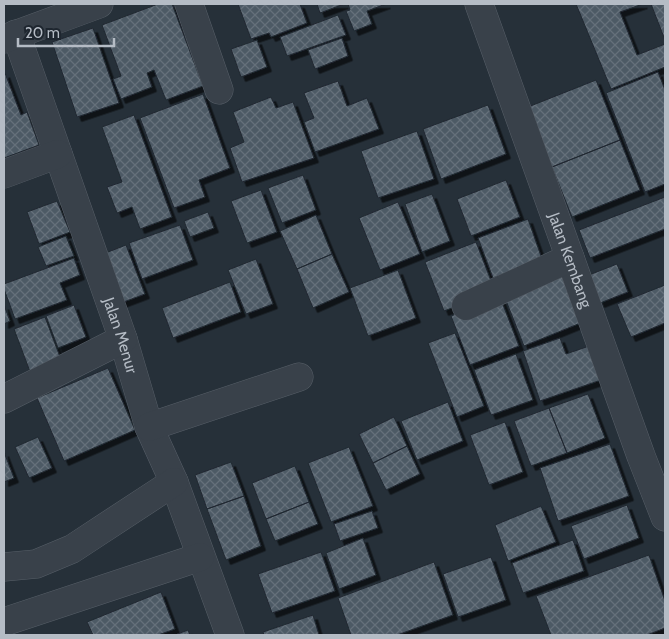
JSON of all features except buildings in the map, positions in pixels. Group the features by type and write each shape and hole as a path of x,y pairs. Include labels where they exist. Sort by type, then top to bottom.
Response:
{"street":[{"path":"10,36 99,4"},
{"path":"189,4 219,90"},
{"name":"Jalan Kembang","path":"479,4 641,456 665,517"},
{"name":"Jalan Menur","path":"10,36 58,154 123,339 149,428 174,482 230,635"},
{"path":"4,174 58,154"},
{"path":"466,306 570,258"},
{"path":"4,399 123,339"},
{"path":"149,428 299,377"},
{"path":"4,567 36,564 72,549 174,482"},
{"path":"4,622 200,557"}]}
